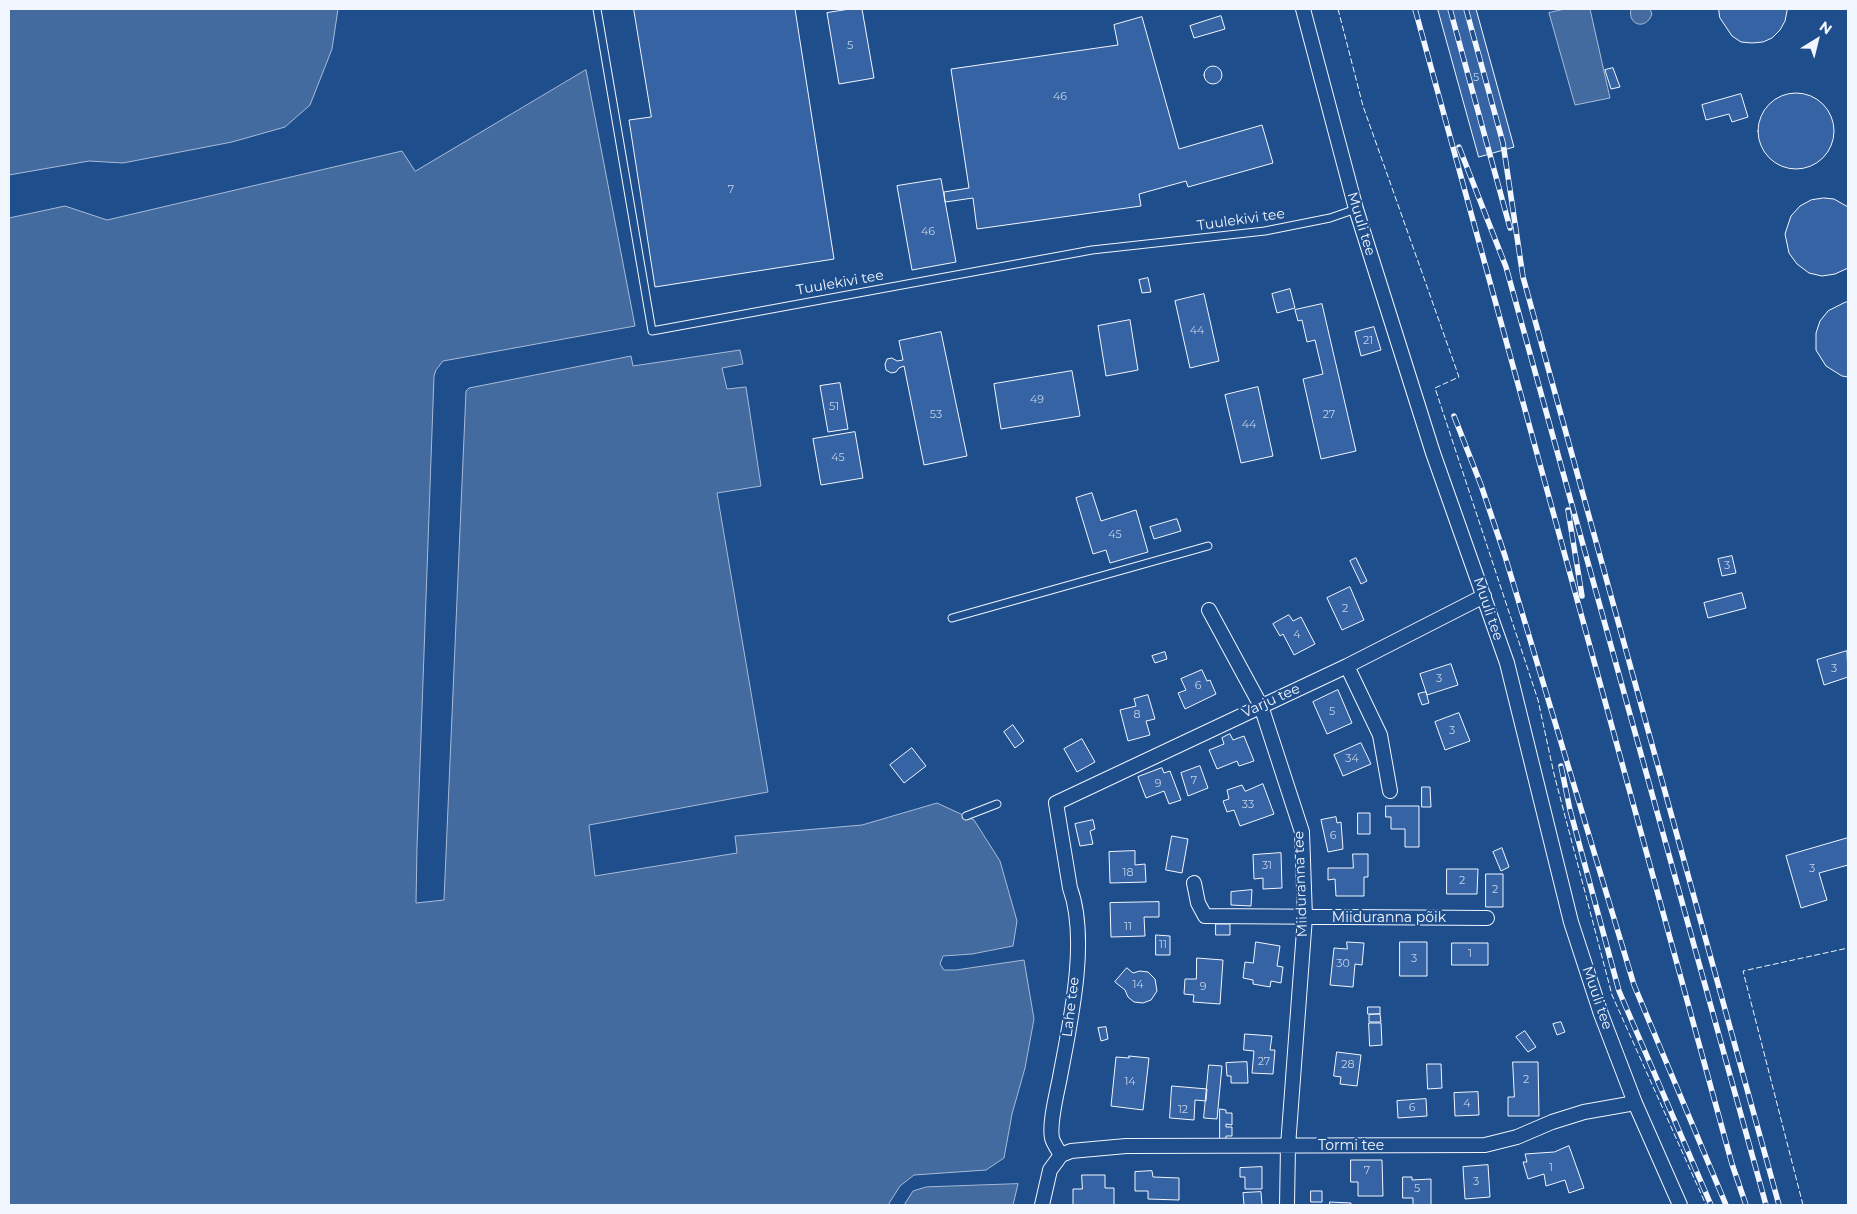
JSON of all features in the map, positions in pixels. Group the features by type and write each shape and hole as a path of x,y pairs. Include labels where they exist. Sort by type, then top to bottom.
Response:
{"street":[{"name":"Muuli tee","path":"1303,9 1356,209 1433,454 1506,663 1571,922 1601,1014 1635,1103 1680,1205"},
{"name":"Varju tee","path":"1056,803 1347,666 1484,596"},
{"name":"Miiduranna tee","path":"1209,610 1261,706 1302,832 1305,917 1288,1146 1287,1205"},
{"path":"1347,666 1380,735 1390,792"},
{"name":"Lahe tee","path":"1056,803 1070,888 1074,900 1079,940 1071,1020 1053,1112 1052,1138 1061,1155"},
{"name":"Miiduranna põik","path":"1194,883 1198,903 1205,916 1487,918"},
{"name":"Tormi tee","path":"1061,1155 1071,1151 1126,1146 1485,1145 1517,1137 1552,1122 1584,1112 1635,1103"},
{"path":"1042,1205 1050,1170 1061,1155"}],"lane":[{"name":"Tuulekivi tee","path":"597,9 652,331 1092,250 1265,231 1330,218 1356,209"},
{"path":"952,618 1208,546"},
{"path":"966,816 997,804"}],"water":[{"path":"9,9 338,9 332,49 310,105 285,127 232,142 123,163 89,161 9,175"},
{"path":"1565,9 1590,9 1610,98 1575,105 1549,13"},
{"path":"1631,9 1650,9 1652,14 1646,23 1638,24 1632,19"},
{"path":"586,70 635,326 443,361 436,370 434,376 416,903 444,900 466,391 469,388 631,356 633,366 740,350 743,364 722,368 727,389 746,387 761,486 717,493 768,792 589,825 595,876 737,853 735,836 862,825 937,803 974,820 1000,861 1017,921 1013,946 972,954 943,956 940,964 944,970 956,970 1024,960 1034,1019 1025,1068 1012,1114 1004,1158 986,1170 914,1175 900,1186 888,1205 9,1205 9,218 65,206 107,220 402,151 415,171"},
{"path":"1018,1184 1013,1205 904,1205 913,1191 926,1187"}],"building":[{"path":"634,9 795,9 834,259 655,287 629,120 651,117"},
{"path":"862,9 874,78 839,84 827,13"},
{"path":"1438,9 1476,9 1514,147 1479,157"},
{"path":"1719,9 1787,9 1787,11 1785,21 1780,30 1772,38 1763,42 1752,43 1741,42 1732,36 1720,18"},
{"path":"1221,16 1225,29 1194,38 1190,26"},
{"path":"1142,17 1179,149 1262,125 1273,163 1188,187 1186,181 1139,194 1141,206 977,229 973,198 945,202 944,192 969,188 951,69 1118,45 1114,25"},
{"path":"1209,66 1217,66 1222,71 1220,82 1209,84 1204,79 1204,71"},
{"path":"1613,68 1620,87 1611,89 1605,70"},
{"path":"1796,93 1810,96 1823,104 1831,117 1834,131 1831,145 1823,158 1810,166 1796,169 1782,166 1769,158 1761,145 1758,131 1761,117 1769,104 1782,96"},
{"path":"1741,94 1748,117 1732,122 1729,114 1706,120 1702,105"},
{"path":"941,179 956,262 912,270 897,186"},
{"path":"1834,199 1848,207 1848,268 1835,274 1822,276 1809,273 1797,264 1789,253 1785,234 1791,216 1800,206 1811,200"},
{"path":"1148,278 1151,292 1142,293 1139,280"},
{"path":"1290,289 1295,308 1277,313 1272,294"},
{"path":"1204,294 1219,361 1190,368 1175,301"},
{"path":"1848,302 1848,377 1842,376 1826,366 1816,350 1816,333 1820,321 1828,311"},
{"path":"1322,304 1356,451 1321,459 1303,379 1323,374 1315,340 1307,342 1302,320 1298,321 1295,310"},
{"path":"1130,320 1138,370 1106,376 1098,326"},
{"path":"1374,327 1381,350 1361,356 1355,332"},
{"path":"941,332 967,456 924,465 904,366 891,373 886,370 885,364 887,359 903,360 899,341"},
{"path":"1072,371 1080,416 1001,429 994,384"},
{"path":"840,383 848,429 828,432 820,386"},
{"path":"1258,387 1273,456 1241,463 1225,395"},
{"path":"855,432 863,478 821,485 813,439"},
{"path":"1092,493 1101,521 1136,510 1148,552 1110,563 1106,550 1093,554 1076,498"},
{"path":"1177,519 1181,531 1154,539 1150,527"},
{"path":"1732,556 1736,573 1722,576 1718,559"},
{"path":"1356,558 1367,581 1361,584 1350,561"},
{"path":"1350,587 1364,620 1342,630 1327,598"},
{"path":"1742,593 1746,608 1708,618 1704,603"},
{"path":"1289,615 1293,621 1301,617 1315,644 1294,655 1283,634 1280,636 1273,624"},
{"path":"1847,651 1848,677 1824,685 1817,660"},
{"path":"1165,652 1167,659 1155,663 1152,656"},
{"path":"1451,664 1458,685 1427,695 1420,674"},
{"path":"1202,670 1207,681 1210,680 1216,694 1185,709 1178,693 1186,690 1181,679"},
{"path":"1338,690 1352,723 1327,734 1313,702"},
{"path":"1426,692 1429,703 1422,705 1418,694"},
{"path":"1148,695 1155,719 1146,721 1150,735 1128,741 1120,710 1136,706 1134,699"},
{"path":"1459,713 1470,741 1445,750 1435,722"},
{"path":"1013,725 1024,741 1015,748 1004,732"},
{"path":"1230,734 1233,740 1244,736 1254,761 1239,766 1237,761 1217,769 1209,750 1224,744 1222,738"},
{"path":"1082,739 1095,762 1077,772 1064,749"},
{"path":"1361,743 1371,764 1343,776 1334,755"},
{"path":"912,748 926,766 904,783 890,765"},
{"path":"1200,766 1208,788 1188,796 1181,773"},
{"path":"1162,768 1164,773 1170,771 1181,800 1169,804 1164,791 1146,798 1138,777"},
{"path":"1263,784 1274,814 1240,826 1234,810 1227,812 1223,801 1229,799 1227,790 1242,785 1245,791"},
{"path":"1422,787 1430,787 1431,807 1422,807"},
{"path":"1386,806 1419,806 1419,847 1405,847 1405,829 1391,829 1391,817 1386,817"},
{"path":"1358,813 1370,813 1370,834 1358,834"},
{"path":"1336,817 1337,823 1341,822 1343,849 1328,852 1321,820"},
{"path":"1093,820 1095,829 1090,831 1093,844 1080,846 1075,824"},
{"path":"1172,836 1188,839 1182,873 1166,870"},
{"path":"1848,838 1848,865 1819,873 1827,900 1801,908 1786,856"},
{"path":"1502,848 1509,867 1501,871 1493,852"},
{"path":"1135,851 1135,865 1145,864 1146,882 1110,883 1109,852"},
{"path":"1281,853 1282,888 1263,889 1263,878 1254,879 1253,855"},
{"path":"1353,854 1368,854 1368,877 1364,877 1364,896 1336,896 1335,879 1328,880 1328,868 1353,868"},
{"path":"1447,869 1478,869 1477,894 1447,894"},
{"path":"1486,874 1503,874 1503,907 1486,907"},
{"path":"1252,890 1251,906 1231,905 1231,892"},
{"path":"1159,902 1159,917 1144,917 1145,936 1111,937 1110,903"},
{"path":"1216,924 1230,924 1230,935 1216,935"},
{"path":"1156,935 1170,936 1170,955 1156,955"},
{"path":"1256,942 1280,946 1277,966 1283,967 1281,983 1271,981 1270,987 1253,984 1253,980 1243,978 1245,962 1253,963"},
{"path":"1347,942 1364,943 1362,965 1355,964 1353,987 1330,985 1334,948 1347,949"},
{"path":"1400,942 1427,942 1427,976 1400,976"},
{"path":"1452,943 1488,943 1488,965 1452,965"},
{"path":"1197,958 1223,960 1220,1004 1193,1002 1194,995 1184,994 1185,979 1196,979"},
{"path":"1127,968 1133,973 1140,971 1148,972 1155,979 1157,991 1151,1000 1143,1003 1134,1002 1128,997 1125,990 1115,982"},
{"path":"1368,1007 1380,1007 1380,1014 1368,1014"},
{"path":"1380,1014 1381,1022 1369,1022 1369,1015"},
{"path":"1561,1022 1565,1032 1557,1035 1553,1024"},
{"path":"1369,1023 1381,1023 1382,1045 1370,1046"},
{"path":"1106,1027 1108,1039 1101,1041 1098,1028"},
{"path":"1525,1031 1536,1047 1528,1052 1516,1037"},
{"path":"1245,1034 1272,1036 1270,1050 1275,1050 1273,1074 1252,1073 1254,1051 1244,1050"},
{"path":"1337,1052 1361,1055 1357,1086 1340,1084 1341,1077 1334,1076"},
{"path":"1129,1056 1149,1058 1143,1110 1111,1106 1116,1057 1129,1058"},
{"path":"1247,1062 1248,1083 1231,1083 1231,1076 1227,1076 1226,1063"},
{"path":"1513,1062 1538,1062 1539,1116 1508,1116 1508,1097 1514,1097"},
{"path":"1427,1064 1441,1064 1442,1088 1428,1089"},
{"path":"1209,1065 1222,1066 1217,1119 1204,1118"},
{"path":"1172,1086 1207,1089 1206,1101 1195,1100 1194,1120 1170,1118"},
{"path":"1478,1092 1479,1115 1455,1116 1454,1093"},
{"path":"1426,1099 1427,1116 1398,1118 1397,1101"},
{"path":"1220,1109 1226,1110 1226,1113 1232,1113 1232,1125 1226,1124 1226,1127 1232,1127 1232,1136 1226,1136 1226,1141 1220,1140"},
{"path":"1569,1146 1584,1188 1569,1193 1565,1180 1546,1186 1544,1174 1528,1179 1523,1162 1527,1162 1525,1154 1554,1152"},
{"path":"1351,1160 1382,1160 1383,1196 1358,1196 1358,1182 1351,1182"},
{"path":"1488,1165 1490,1197 1465,1199 1463,1167"},
{"path":"1262,1167 1262,1189 1245,1189 1245,1177 1240,1177 1240,1168"},
{"path":"1152,1171 1153,1177 1179,1178 1179,1200 1148,1199 1148,1191 1135,1191 1135,1172"},
{"path":"1082,1175 1105,1175 1105,1188 1114,1188 1114,1205 1073,1205 1073,1189 1082,1189"},
{"path":"1403,1177 1412,1177 1412,1180 1431,1179 1431,1205 1413,1205 1413,1198 1403,1198"},
{"path":"1311,1191 1322,1191 1322,1202 1311,1202"},
{"path":"1261,1192 1262,1205 1244,1205 1243,1193"},
{"path":"1330,1202 1351,1203 1351,1205 1330,1205"}],"railway":[{"path":"1415,9 1732,1164 1746,1205"},
{"path":"1450,9 1510,228"},
{"path":"1466,9 1503,143 1523,277 1779,1205"},
{"path":"1459,147 1506,267 1766,1205"},
{"path":"1454,416 1481,485 1505,556 1634,985 1726,1205"},
{"path":"1568,510 1582,596"},
{"path":"1561,766 1570,810 1619,991 1711,1205"}],"fence":[{"path":"1338,9 1363,106 1459,377 1435,388 1538,700 1554,774 1612,995 1706,1205"},
{"path":"1803,1205 1743,971 1848,948"}]}
